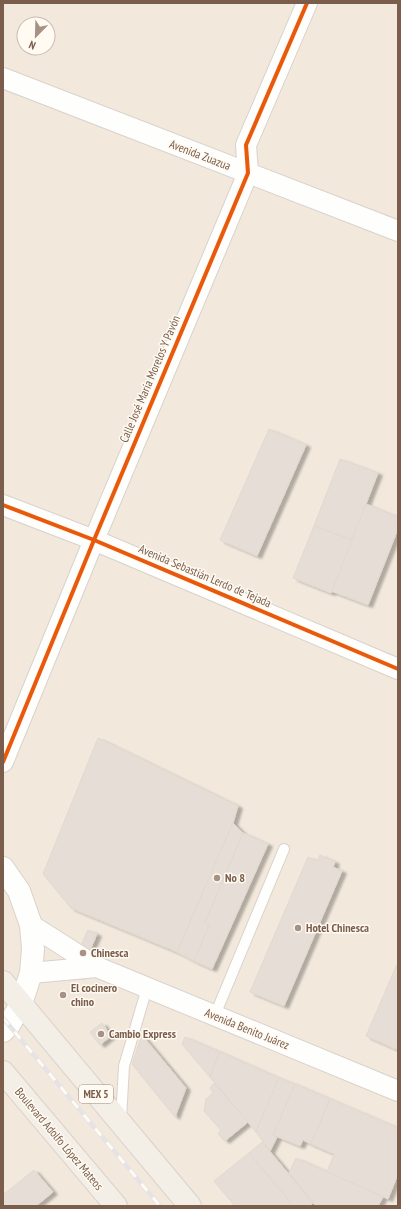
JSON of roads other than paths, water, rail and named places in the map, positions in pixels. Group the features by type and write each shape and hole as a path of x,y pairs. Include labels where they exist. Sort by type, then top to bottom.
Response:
{"main road":[{"path":"3,868 19,892 31,925 33,949 31,972 21,1004 9,1025 3,1031"},
{"name":"MEX 5","path":"3,982 190,1206"},
{"name":"Boulevard Adolfo López Mateos","path":"3,1072 116,1206"}],"street":[{"name":"Calle José María Morelos Y Pavón","path":"3,762 94,540 248,173 246,145 307,3"},
{"name":"Avenida Zuazua","path":"3,78 398,231"},
{"name":"Avenida Sebastián Lerdo de Tejada","path":"3,506 94,540 398,669"},
{"name":"Avenida Benito Juárez","path":"31,925 97,967 398,1091"},
{"name":"Avenida Benito Juárez","path":"31,972 97,967"}],"lane":[{"path":"215,1015 284,849"},
{"path":"121,1123 124,1066 148,988"}],"railway":[{"path":"3,1018 160,1206"}],"place":[{"name":"No 8","path":"217,878"},
{"name":"Hotel Chinesca","path":"298,928"},
{"name":"Chinesca","path":"83,953"},
{"name":"El cocinero chino","path":"63,995"},
{"name":"Cambio Express","path":"101,1034"}]}
